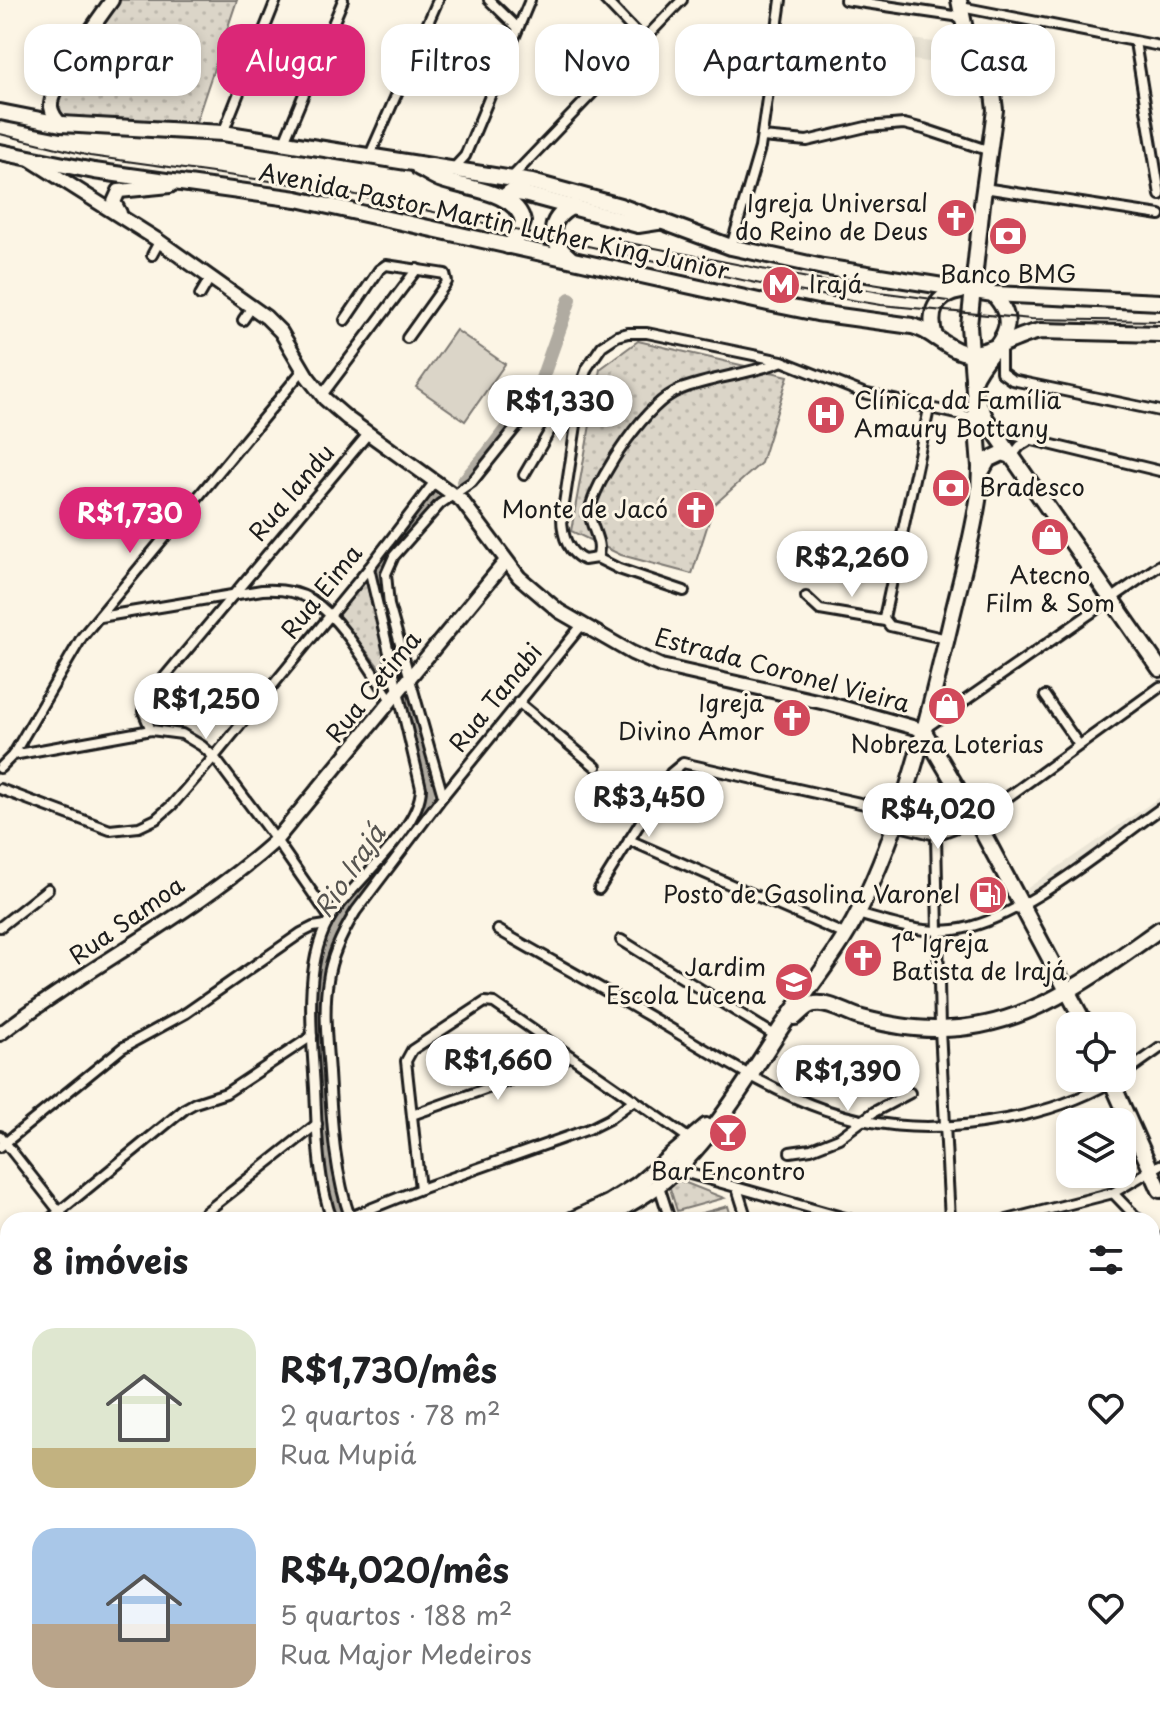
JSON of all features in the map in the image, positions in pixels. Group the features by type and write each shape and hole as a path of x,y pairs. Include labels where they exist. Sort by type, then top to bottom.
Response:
{"main road":[{"path":"589,1212 675,1170 750,1077 845,937 858,914 898,818 947,639 977,512 980,474 968,290 995,110 994,94 960,8"},
{"name":"Avenida Pastor Martin Luther King Junior","path":"0,114 31,123 223,133 511,179 564,189 665,221 731,247 798,263 993,294 1160,302"},
{"name":"Avenida Pastor Martin Luther King Junior","path":"0,152 94,171 297,199 803,310 916,326 958,351 970,353"},
{"path":"408,163 443,181 502,198 519,211 523,222 517,238 508,246"},
{"path":"502,198 510,192 638,225 665,221"},
{"path":"570,258 555,241 553,226 560,214 573,206"},
{"path":"935,337 931,317 936,303 951,292 968,290"},
{"path":"993,294 1006,311 1006,331 1001,344 982,362 974,386 983,414 1008,455 1160,669"},
{"path":"970,353 1031,332 1160,334"},
{"path":"975,418 1008,455"},
{"path":"980,474 988,460 1008,455"},
{"path":"923,730 1023,905 1078,1011"},
{"path":"776,1035 807,1006 819,1003 880,1022 940,1029 974,1026 1010,1017 1069,992 1160,929"},
{"path":"832,1007 818,991 838,958 845,937"},
{"path":"1059,972 1090,978"},
{"path":"1078,1011 1072,992 1090,978"},
{"path":"1121,1092 1156,1168 1160,1190"},
{"path":"611,1212 657,1178 690,1139 724,1110"}],"street":[{"path":"61,124 51,107 57,85 112,0"},
{"path":"223,133 276,0"},
{"path":"284,142 343,0"},
{"path":"369,157 438,0"},
{"path":"489,0 514,24"},
{"path":"519,26 530,0"},
{"path":"605,0 628,24"},
{"path":"659,24 682,0"},
{"path":"731,247 762,137 781,0"},
{"path":"845,0 960,8 1160,46"},
{"path":"1135,42 1160,195"},
{"path":"453,169 465,156 490,96"},
{"path":"511,179 590,96"},
{"path":"762,137 807,141 866,127 904,124 990,151"},
{"path":"465,156 471,172"},
{"name":"Estrada Coronel Vieira","path":"26,158 128,221 252,307 278,329 303,370 339,413 454,494 475,516 505,562 546,602 582,625 661,666 830,704 923,730"},
{"path":"128,221 114,202 119,191 190,184"},
{"path":"984,188 1160,215"},
{"path":"152,255 159,242"},
{"path":"345,320 382,267 390,265 445,274 448,279 407,338"},
{"path":"322,395 417,269"},
{"path":"200,295 210,278"},
{"path":"243,320 252,307"},
{"path":"684,591 597,558 584,560 572,552 562,525 579,392 587,368 602,346 617,336 647,333 782,361 844,388 975,418"},
{"path":"1001,344 1001,372 1012,380 1160,411"},
{"path":"597,558 599,546 589,515 592,501 626,443 652,409 681,389 746,374 782,361"},
{"path":"0,768 13,755 74,649 303,370"},
{"path":"443,796 386,593 386,574 394,556 417,528 440,504 472,482 545,391 560,384 579,392"},
{"path":"524,475 556,420 579,392"},
{"path":"885,621 929,409"},
{"path":"994,431 1160,471"},
{"name":"Rua Iandu","path":"151,730 144,715 144,702 368,434"},
{"path":"1008,455 1030,440"},
{"name":"Rua Eima","path":"0,789 88,824 120,830 139,827 156,819 214,757 369,568 436,480"},
{"name":"Rua Cetima","path":"276,840 505,562"},
{"path":"923,730 1160,565"},
{"path":"330,1212 321,1180 312,990 328,922 407,825 418,808 421,788 395,695 369,568"},
{"path":"99,617 262,590 290,592 310,599 329,616 395,695"},
{"path":"806,597 820,610 885,621 890,626 947,639"},
{"name":"Rua Tanabi","path":"350,1212 334,1149 326,1028 328,976 345,928 443,796 582,625"},
{"path":"599,889 679,765 693,764 898,818 936,835 976,820 994,804 1160,687"},
{"path":"1045,696 1079,745"},
{"path":"518,702 596,767"},
{"path":"13,755 151,730 182,734 214,757 276,840 328,922"},
{"path":"858,914 891,924 938,931 977,925 1023,905 1160,809"},
{"path":"936,835 940,1029 950,1212"},
{"name":"Rua Samoa","path":"0,1034 131,946 276,840"},
{"path":"629,840 845,937"},
{"path":"0,927 48,889"},
{"path":"312,1036 226,1093 186,1108 60,1212 2,1142 122,1048 186,1013 301,933 328,922"},
{"path":"498,930 750,1077 800,1101 863,1122 946,1128 1044,1110 1090,1092"},
{"path":"621,940 776,1035"},
{"path":"420,1189 405,1072 408,1055 488,1001 690,1139"},
{"path":"1136,1064 1160,1048"},
{"path":"412,1115 570,1056"},
{"path":"790,1152 811,1149 839,1138 874,1112 910,1093"},
{"path":"365,1212 420,1189 589,1129 609,1119 634,1100"},
{"path":"206,1212 317,1124"},
{"path":"1038,1212 1113,1193 1156,1168"},
{"path":"675,1170 823,1212"},
{"path":"657,1178 668,1212"},
{"path":"737,1188 744,1212"},
{"path":"1113,1193 1131,1212"}],"shaded area":[{"path":"113,0 237,0 229,24 217,24 217,60 196,122 66,120 55,116 55,96 201,96 201,24 97,24"},
{"path":"915,39 931,42 931,62 915,60"},
{"path":"456,330 505,364 465,421 416,387"},
{"path":"638,341 788,376 761,463 714,505 692,574 621,555 571,531 600,369"},
{"path":"365,579 396,689 336,612"},
{"path":"1160,797 1160,815 1027,906 1019,894"},
{"path":"676,1179 724,1198 677,1211 669,1185"},
{"path":"728,1206 730,1212 706,1212"}],"waterway":[{"name":"Rio Irajá","path":"463,482 540,384 570,299"},
{"name":"Rio Irajá","path":"404,679 380,591 381,577 399,539 437,496"},
{"name":"Rio Irajá","path":"339,1212 330,1182 325,1141 316,991 323,957 337,923 422,816 428,788 427,772 409,697"}],"railway":[{"path":"0,134 90,156 329,189 774,287 881,305 1031,319 1160,321"},
{"path":"609,239 879,292 948,301"}],"place":[{"name":"Igreja Universal do Reino de Deus","path":"956,218"},
{"name":"Banco BMG","path":"1008,236"},
{"name":"Irajá","path":"781,285"},
{"name":"Clínica da Família Amaury Bottany","path":"826,415"},
{"name":"Bradesco","path":"951,488"},
{"name":"Monte de Jacó","path":"696,510"},
{"name":"Atecno Film & Som","path":"1050,537"},
{"name":"Nobreza Loterias","path":"947,706"},
{"name":"Igreja Divino Amor","path":"792,718"},
{"name":"Posto de Gasolina Varonel","path":"988,895"},
{"name":"1ª Igreja Batista de Irajá","path":"863,958"},
{"name":"Jardim Escola Lucena","path":"794,982"},
{"name":"Bar Encontro","path":"728,1133"}]}
